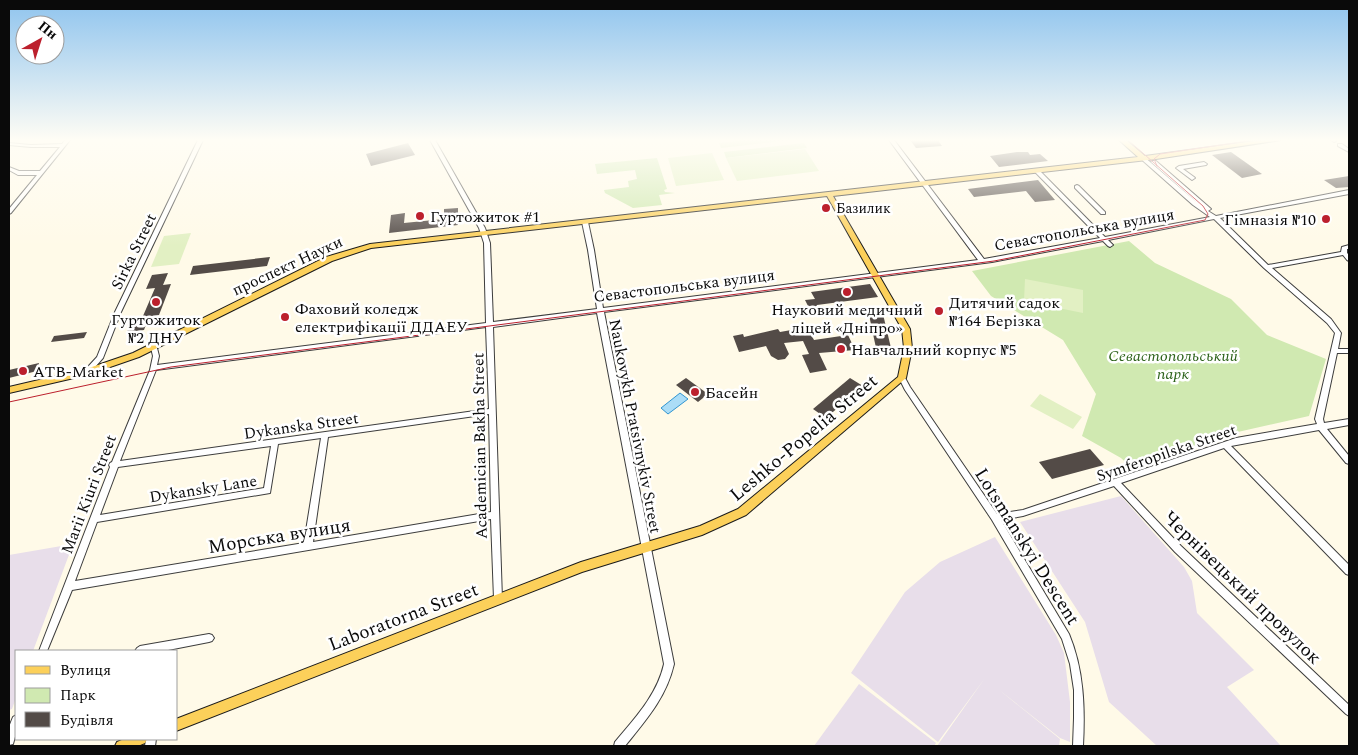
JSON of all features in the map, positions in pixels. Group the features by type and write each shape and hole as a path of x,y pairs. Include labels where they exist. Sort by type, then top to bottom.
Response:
{"main road":[{"name":"проспект Науки","path":"9,390 87,372 154,348 346,252 370,246 997,175"},
{"path":"829,194 906,329 908,348 902,378"},
{"name":"Leshko-Popelia Street","path":"646,547 718,524 742,512 902,378"},
{"name":"Laboratorna Street","path":"178,724 581,567 646,547"},
{"path":"122,746 138,740"}],"street":[{"path":"9,212 40,175"},
{"name":"Sirka Street","path":"87,372 100,358 118,312 184,175"},
{"path":"451,175 484,234"},
{"path":"917,175 982,261"},
{"path":"1041,175 1107,242"},
{"path":"1164,175 1195,204 1214,215 1266,267 1335,327 1338,333 1319,419 1322,428 1349,461"},
{"path":"1188,175 1192,178"},
{"path":"1078,187 1103,213"},
{"name":"Севастопольська вулиця","path":"154,368 982,261 1107,242 1214,215 1349,192"},
{"name":"Naukovykh Pratsivnykiv Street","path":"585,222 592,250 600,310 646,547"},
{"name":"Academician Bakha Street","path":"484,234 487,243 498,599"},
{"path":"1344,253 1344,248 1349,247"},
{"path":"1266,267 1344,253"},
{"path":"1344,253 1349,258"},
{"name":"Marii Kiuri Street","path":"43,650 154,368 156,356 154,348"},
{"path":"1334,351 1349,351"},
{"name":"Lotsmanskyi Descent","path":"902,378 994,518 1058,621 1074,656 1080,689 1078,746"},
{"name":"Dykanska Street","path":"114,466 492,411"},
{"name":"Symferopilska Street","path":"994,518 1023,514 1226,445 1278,432 1322,428 1349,422"},
{"path":"308,547 325,435"},
{"name":"Dykansky Lane","path":"94,519 267,491 276,442"},
{"path":"1226,445 1349,571"},
{"name":"Чернівецький провулок","path":"1116,483 1178,549 1349,711"},
{"name":"Морська вулиця","path":"70,586 494,515"},
{"path":"619,746 661,690 667,677 669,664 646,547"},
{"path":"145,650 209,638"},
{"path":"9,740 15,723"}],"shaded area":[{"path":"1121,496 1184,567 1192,581 1197,613 1254,670 1227,687 1281,746 1157,746 1109,702 1085,622 1020,522"},
{"path":"995,537 1056,635 1064,653 1070,702 1070,742 1060,738 998,689 1060,739 1059,746 937,746 985,678 938,742 851,673 905,592 940,562"},
{"path":"73,544 33,650 15,650 15,701 12,709 9,710 9,555"},
{"path":"859,684 936,743 934,746 814,746"}],"green space":[{"path":"636,175 663,175 667,189 664,190 665,192 675,193 659,195 662,205 633,208 605,193 604,190 629,187 628,181 637,179"},
{"path":"673,175 722,175 724,180 676,186"},
{"path":"734,175 784,175 737,181"},
{"path":"191,233 179,264 151,267 164,236"},
{"name":"Севастопольський парк","path":"1129,241 1155,263 1231,299 1267,335 1326,359 1309,416 1220,436 1133,469 1121,458 1082,436 1096,394 1063,340 991,296 972,271"},
{"path":"1025,279 1083,290 1083,313 1024,301"},
{"path":"1040,394 1082,417 1073,429 1030,406"}],"water":[{"path":"680,393 688,399 668,414 661,408"}],"building":[{"path":"1238,175 1256,175 1242,178"},
{"path":"1349,176 1349,187 1336,188 1324,180"},
{"path":"1038,180 1055,200 1035,202 1026,191 974,197 968,189"},
{"path":"458,208 458,225 389,233 391,215 405,213 404,223 444,219 444,209"},
{"path":"270,257 267,266 190,275 193,266"},
{"name":"Гуртожиток №2 ДНУ","path":"168,273 163,285 171,284 159,315 149,317 144,330 127,332 134,317 143,316 155,288 146,289 152,275"},
{"path":"870,284 878,297 817,305 817,307 809,308 805,300 815,299 811,292"},
{"path":"868,310 882,310 891,348 876,348"},
{"name":"Навчальний корпус №5","path":"806,325 814,340 848,335 855,350 819,353 827,370 810,373 802,355 809,354 803,341 784,343 789,354 785,359 778,360 771,356 766,346 739,352 733,336 743,334 744,337 778,329 780,332 797,329 795,326"},
{"path":"87,332 84,338 51,342 54,336"},
{"name":"ATB-Market","path":"39,363 37,371 9,378 9,370"},
{"name":"Басейн","path":"686,378 708,394 698,402 676,385"},
{"path":"850,378 863,386 826,418 813,409"},
{"path":"1090,449 1104,465 1052,479 1039,462"}],"tram line":[{"path":"9,402 171,367 994,261 1205,220 1208,214 1203,206 1168,175"}],"place":[{"name":"Базилик","path":"826,208"},
{"name":"Гуртожиток #1","path":"420,216"},
{"name":"Гімназія №10","path":"1326,219"},
{"name":"Науковий медичний ліцей «Дніпро»","path":"847,292"},
{"name":"Гуртожиток №2 ДНУ","path":"156,302"},
{"name":"Дитячий садок №164 Берізка","path":"939,311"},
{"name":"Фаховий коледж електрифікації ДДАЕУ","path":"285,317"},
{"name":"Навчальний корпус №5","path":"841,349"},
{"name":"ATB-Market","path":"23,371"},
{"name":"Басейн","path":"695,392"}]}
